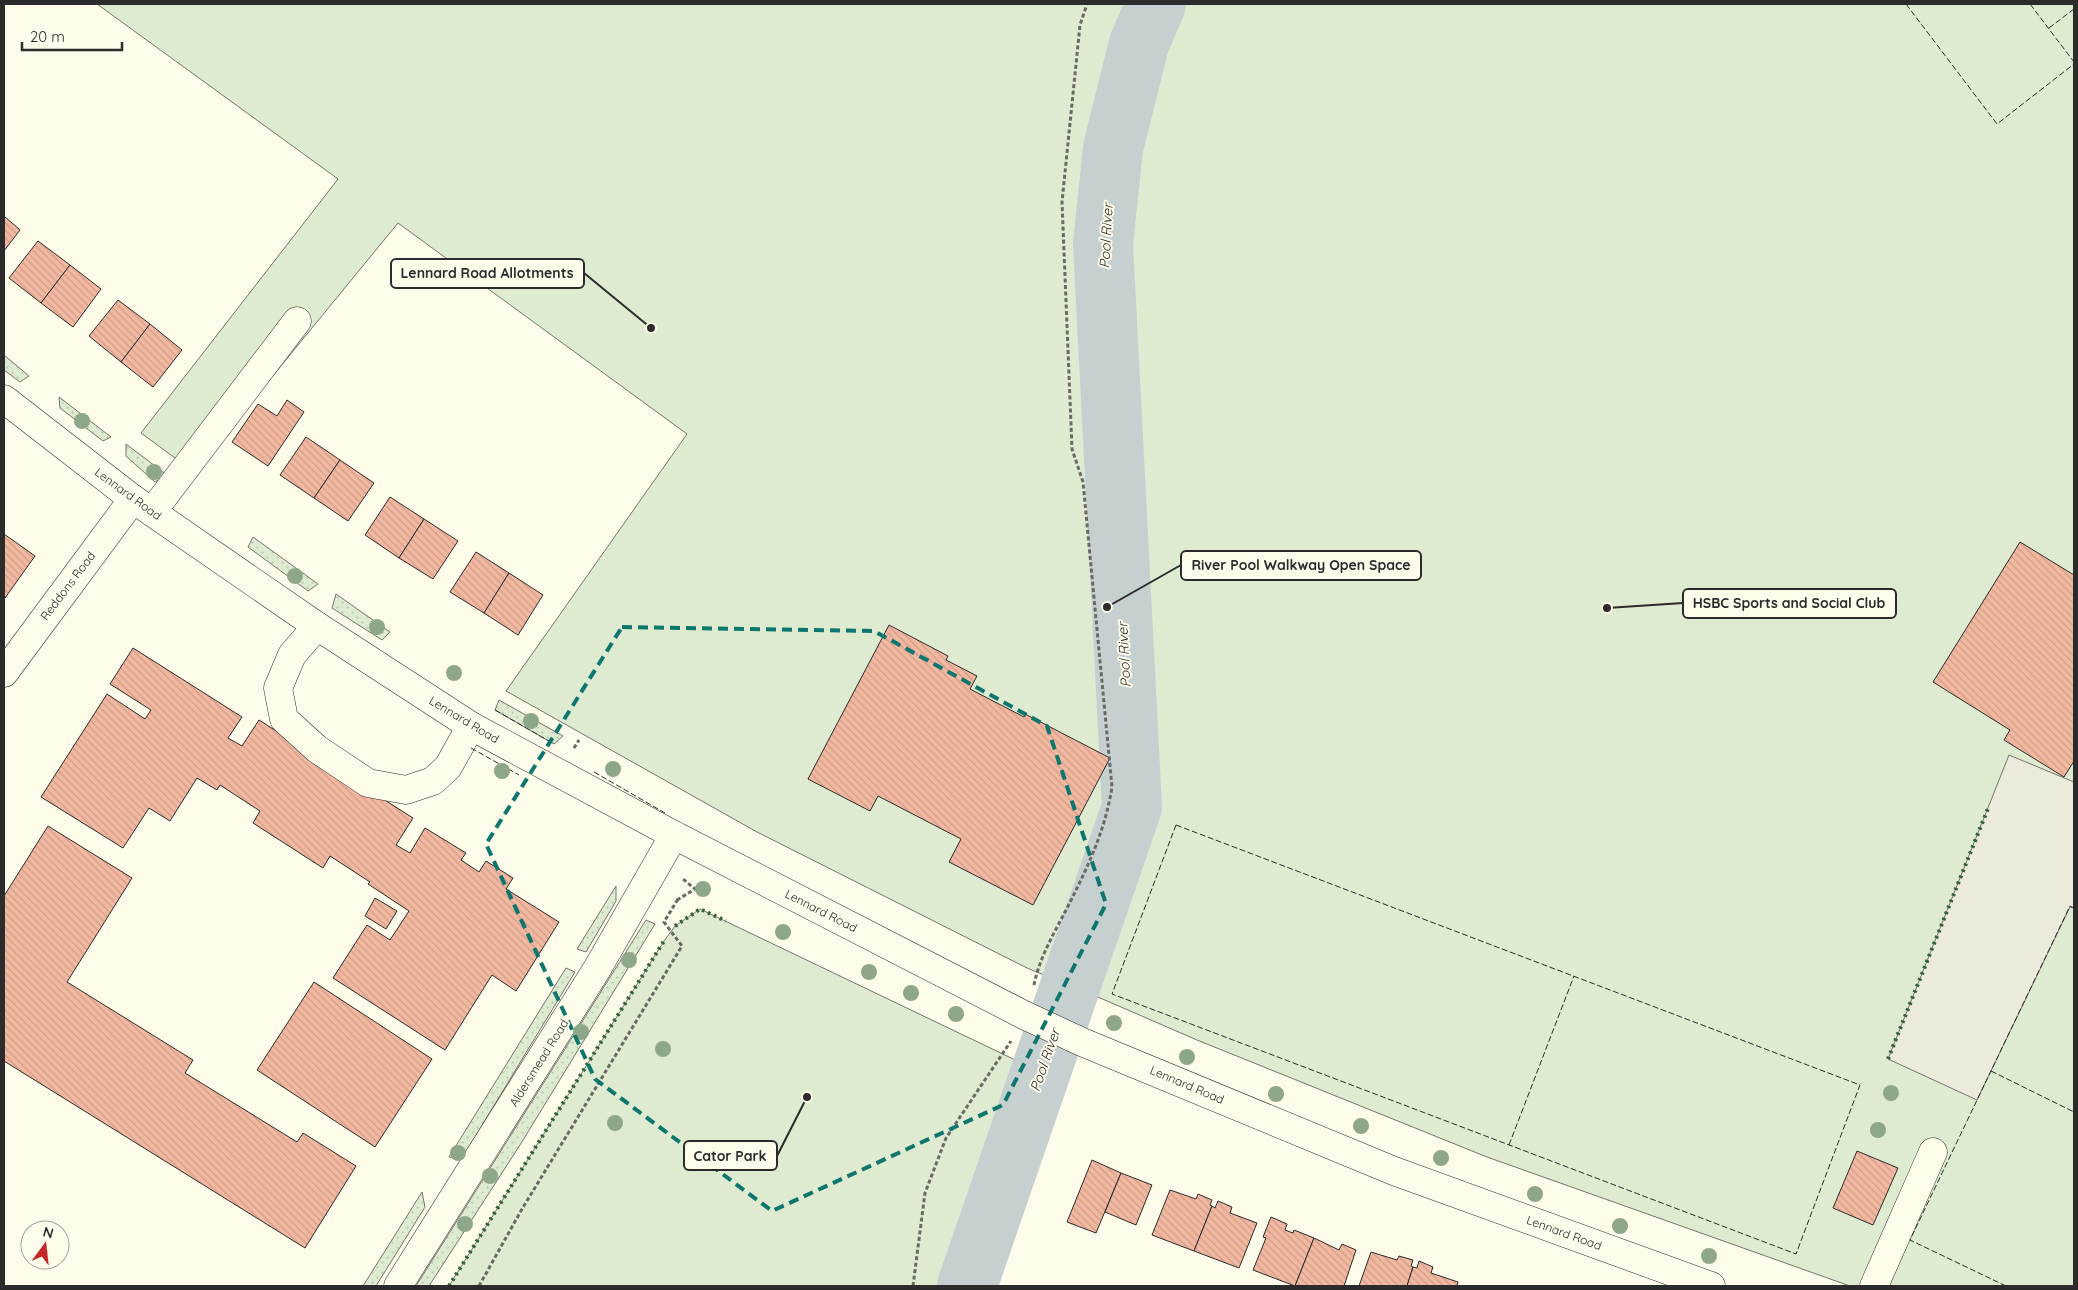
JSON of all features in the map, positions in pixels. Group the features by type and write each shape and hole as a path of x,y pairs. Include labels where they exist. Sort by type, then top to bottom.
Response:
{"street":[{"name":"Reddons Road","path":"4,673 297,321"},
{"name":"Lennard Road","path":"4,400 142,505 317,626 471,726 674,835 1029,1003 1082,1042 1394,1171 1711,1286"},
{"path":"317,626 292,655 278,688 284,719 317,749 368,783 406,790 433,781 448,767 471,726"},
{"name":"Aldersmead Road","path":"398,1286 597,969 674,835"},
{"path":"1874,1286 1933,1152"}],"path":[{"path":"1029,1003 1037,972 1046,950 1100,837 1109,809 1112,787 1083,482 1072,449 1062,202 1080,25 1086,4"},
{"path":"479,1286 522,1208 682,946 664,922 678,899 695,889"},
{"path":"913,1286 925,1193 946,1138 1007,1049"}],"highlighted area":[{"path":"622,627 874,631 1047,726 1106,904 1003,1105 772,1211 595,1079 486,844"}],"green space":[{"path":"97,4 1171,4 1147,70 1122,223 1127,805 1061,982 1027,968 757,832 506,691 687,434 398,223 194,472 141,433 338,179"},
{"path":"1183,4 2074,4 2074,1286 1850,1286 1487,1157 1197,1040 1091,994 1153,776 1129,440 1126,262 1130,197 1138,148 1150,100"},
{"path":"4,355 29,376 20,382 4,370"},
{"path":"59,397 111,437 103,441 60,408"},
{"path":"126,444 167,475 155,482 126,456"},
{"path":"253,537 318,584 308,591 248,547"},
{"path":"336,594 390,632 382,640 332,608"},
{"path":"499,700 563,736 554,744 495,710"},
{"path":"616,886 616,901 586,952 577,949"},
{"path":"700,909 1055,1079 977,1286 449,1286 664,941 675,926"},
{"path":"646,920 655,924 520,1145 429,1286 416,1286"},
{"path":"566,968 575,972 461,1160 449,1157"},
{"path":"422,1192 425,1207 376,1286 363,1286"}],"shaded area":[{"path":"2009,755 2074,782 2074,908 2070,907 1977,1100 1888,1059"}],"building":[{"path":"4,216 20,230 4,251"},
{"path":"38,241 70,265 41,303 9,278"},
{"path":"70,265 101,289 73,327 41,303"},
{"path":"118,300 150,324 121,362 89,336"},
{"path":"150,324 182,350 153,387 121,362"},
{"path":"287,400 304,412 268,466 232,442 258,404 277,416"},
{"path":"306,437 340,460 314,498 280,475"},
{"path":"340,460 374,483 348,521 314,498"},
{"path":"390,497 424,519 399,558 365,535"},
{"path":"424,519 458,541 433,579 399,558"},
{"path":"4,534 35,556 5,598 4,597"},
{"path":"2020,542 2074,575 2074,761 2064,777 2004,740 2010,730 1933,682"},
{"path":"476,552 509,573 484,613 450,592"},
{"path":"509,573 543,595 518,635 484,613"},
{"path":"889,625 948,656 946,660 977,676 970,689 1024,717 1025,714 1110,758 1033,905 949,862 961,839 878,796 870,811 808,779"},
{"path":"133,648 242,717 228,738 242,746 259,720 413,818 396,845 410,853 425,828 466,853 461,860 479,872 486,861 513,878 506,889 559,922 516,991 492,975 445,1050 333,978 367,925 390,940 409,911 368,884 370,882 330,856 323,868 253,823 260,811 220,785 217,790 197,778 170,821 149,808 123,848 41,797 107,694 145,719 151,710 110,684"},
{"path":"48,826 132,878 67,982 193,1060 185,1073 297,1142 303,1133 356,1166 305,1248 4,1061 4,896"},
{"path":"375,898 397,911 386,929 365,916"},
{"path":"314,982 432,1059 375,1147 257,1070"},
{"path":"1857,1151 1898,1168 1873,1225 1833,1208"},
{"path":"1092,1160 1121,1173 1096,1233 1067,1222"},
{"path":"1121,1173 1152,1185 1136,1225 1105,1212"},
{"path":"1170,1190 1196,1199 1198,1194 1212,1200 1210,1205 1212,1206 1194,1251 1152,1235"},
{"path":"1218,1201 1232,1207 1230,1213 1257,1223 1239,1268 1194,1251 1212,1206 1215,1208"},
{"path":"1271,1217 1287,1224 1285,1230 1293,1233 1294,1230 1314,1238 1295,1286 1253,1270 1266,1238 1263,1237"},
{"path":"1314,1238 1339,1250 1342,1244 1356,1250 1344,1286 1295,1286"},
{"path":"1371,1252 1397,1260 1399,1256 1413,1260 1411,1266 1413,1267 1407,1286 1359,1286"},
{"path":"1419,1261 1433,1267 1431,1273 1458,1282 1457,1286 1407,1286 1413,1267 1417,1268"}],"waterway":[{"name":"Pool River","path":"967,1286 1132,807 1103,244 1113,148 1139,44 1156,4"}],"hedge":[{"path":"1888,1059 1989,806"},
{"path":"675,926 700,909 726,921"},
{"path":"449,1286 664,941"}],"fence":[{"path":"1906,4 1997,124 2074,64"},
{"path":"2030,4 2074,62"},
{"path":"2049,28 2074,9"},
{"path":"495,710 554,744"},
{"path":"471,748 519,775"},
{"path":"594,772 665,813"},
{"path":"1176,825 1860,1085 1796,1254 1112,994 1176,825"},
{"path":"2006,1286 1910,1240 2070,906 2074,908"},
{"path":"1509,1145 1574,976"},
{"path":"1991,1071 2074,1112"}],"place":[{"name":"Lennard Road Allotments","path":"651,328"},
{"name":"River Pool Walkway Open Space","path":"1107,607"},
{"name":"HSBC Sports and Social Club","path":"1607,608"},
{"name":"Cator Park","path":"807,1097"}]}
